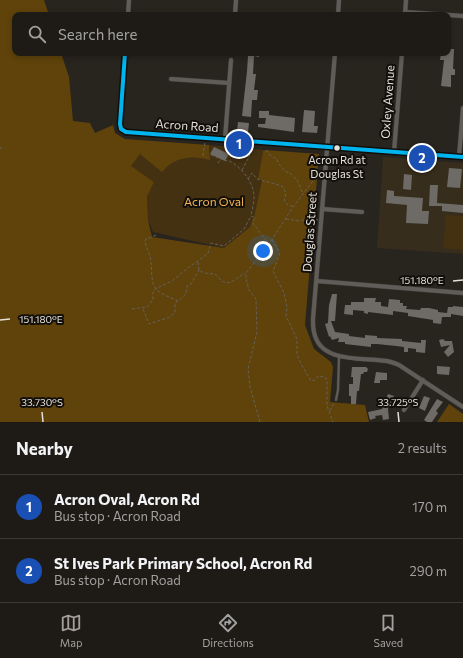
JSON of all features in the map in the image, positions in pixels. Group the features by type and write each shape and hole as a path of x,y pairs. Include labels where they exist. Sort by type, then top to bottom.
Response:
{"street":[{"path":"128,12 129,0"},
{"path":"235,12 236,0"},
{"path":"338,12 339,0"},
{"path":"405,12 406,0"},
{"path":"451,15 463,16"},
{"name":"Acron Road","path":"125,56 120,124 121,129 126,132 461,157"},
{"name":"Douglas Street","path":"335,56 313,319 314,333 319,344 327,352 339,357"},
{"name":"Oxley Avenue","path":"394,152 402,56"},
{"path":"225,139 231,60"},
{"path":"171,79 229,83"},
{"path":"461,157 463,108"},
{"path":"322,209 362,212"},
{"path":"317,282 463,293"},
{"path":"339,357 388,361 399,365 463,407"},
{"path":"404,410 423,380"}],"lane":[{"path":"336,400 338,390 339,357"}],"path":[{"path":"203,156 205,138"},
{"path":"0,149 3,145"},
{"path":"242,171 249,157 251,148"},
{"path":"266,150 270,155 277,159 278,163 286,172 289,172 297,180 303,195"},
{"path":"132,309 147,307 153,300 153,292 155,289 172,281 198,262 208,253 211,243 224,246 237,236 251,216 254,196 248,179 232,162 211,155"},
{"path":"218,163 220,159"},
{"path":"248,179 252,173 257,179 282,186 286,193 284,201 293,207"},
{"path":"199,270 204,273 215,274 221,281 227,283 246,273 269,244 285,218 316,177 325,175"},
{"path":"251,216 255,218 252,222 269,244"},
{"path":"285,218 299,221 312,218 321,221"},
{"path":"156,235 145,240 145,244 151,259 152,284 155,289 178,301"},
{"path":"272,239 280,253 273,271 284,293 287,308 286,316 297,339 297,355 300,364 311,381 315,380 318,376 325,377 327,380 327,406 333,422"},
{"path":"142,308 149,324 170,317 175,312 175,303 186,294 187,286 199,270 198,262"},
{"path":"246,273 249,290 256,299 258,332 248,369 250,387 260,422"},
{"path":"330,411 336,400"}],"shaded area":[{"path":"0,0 44,0 48,12 12,12 12,56 62,56 69,77 73,121 90,123 95,133 113,125 115,133 125,139 209,145 210,160 204,158 184,158 172,163 162,172 140,154 131,166 154,182 147,197 148,220 152,237 224,248 250,227 254,217 262,180 258,179 263,151 319,154 305,325 314,349 331,362 333,367 330,402 365,405 369,422 0,422"},
{"path":"383,157 463,163 463,254 377,248"},
{"path":"449,404 463,414 463,422 437,422"}],"green space":[{"name":"Acron Oval","path":"209,145 265,150 263,152 258,179 262,180 254,217 250,227 224,248 153,232 148,220 147,197 154,182 130,166 140,154 167,165 181,158 200,157 210,153"},
{"path":"446,215 463,216 463,250 443,248"}],"building":[{"path":"451,49 454,49 453,69 455,69 455,75 451,75 451,87 441,86 444,60 440,60 441,56 451,56"},
{"path":"248,56 254,56 253,74 256,74 254,90 258,90 257,100 252,100 251,117 242,116"},
{"path":"304,110 315,111 314,126 318,126 317,133 302,132"},
{"path":"259,111 269,111 269,115 295,118 294,132 258,127 258,124 265,124 266,118 259,118"},
{"path":"238,122 249,123 248,132 237,131"},
{"path":"214,147 229,154 225,161 210,154"},
{"path":"449,168 462,169 460,188 447,187"},
{"path":"404,174 412,175 411,190 403,189"},
{"path":"430,185 438,185 437,203 463,205 463,213 442,211 442,206 429,206"},
{"path":"387,190 394,191 394,196 423,198 422,211 429,211 428,224 406,223 407,205 386,203"},
{"path":"332,294 337,294 335,321 331,321 335,332 349,334 349,336 365,338 365,335 377,336 377,338 402,339 402,341 421,343 421,340 426,340 425,353 416,352 416,349 408,348 408,352 404,352 404,347 371,344 371,347 345,344 345,342 338,342 339,338 332,340 330,336 329,337 325,324 328,323 329,305"},
{"path":"364,298 376,298 375,302 381,302 381,306 388,307 389,299 400,300 400,303 403,303 403,306 407,306 406,309 420,310 421,308 429,308 438,310 438,312 447,313 448,307 463,307 463,316 451,314 451,317 442,317 441,324 433,323 433,320 408,316 408,313 393,311 393,315 368,312 368,314 364,313 364,311 353,310 353,315 344,314 345,305 351,305 351,302 364,302"},
{"path":"443,339 445,341 452,341 454,352 448,357 444,352 450,345 441,347 439,340"},
{"path":"437,366 450,367 449,375 437,374"},
{"path":"352,367 366,367 368,369 367,372 361,374 356,404 351,404 351,396 349,396 349,384 353,384 353,377 351,377"},
{"path":"376,372 387,373 387,380 380,380 380,383 374,383"},
{"path":"388,394 394,396 388,409 389,419 383,420 382,415 375,416 376,418 370,420 368,412 382,409"},
{"path":"424,396 430,398 425,411 419,408"},
{"path":"437,399 443,402 436,411 438,413 432,422 427,422 424,420"}],"transit line":[{"path":"125,56 120,124 121,129 126,132"},
{"path":"126,132 463,157"}],"place":[{"name":"Acron Oval, Acron Rd","path":"239,144"},
{"name":"Acron Rd at Douglas St","path":"337,148"},
{"name":"St Ives Park Primary School, Acron Rd","path":"422,158"}]}
